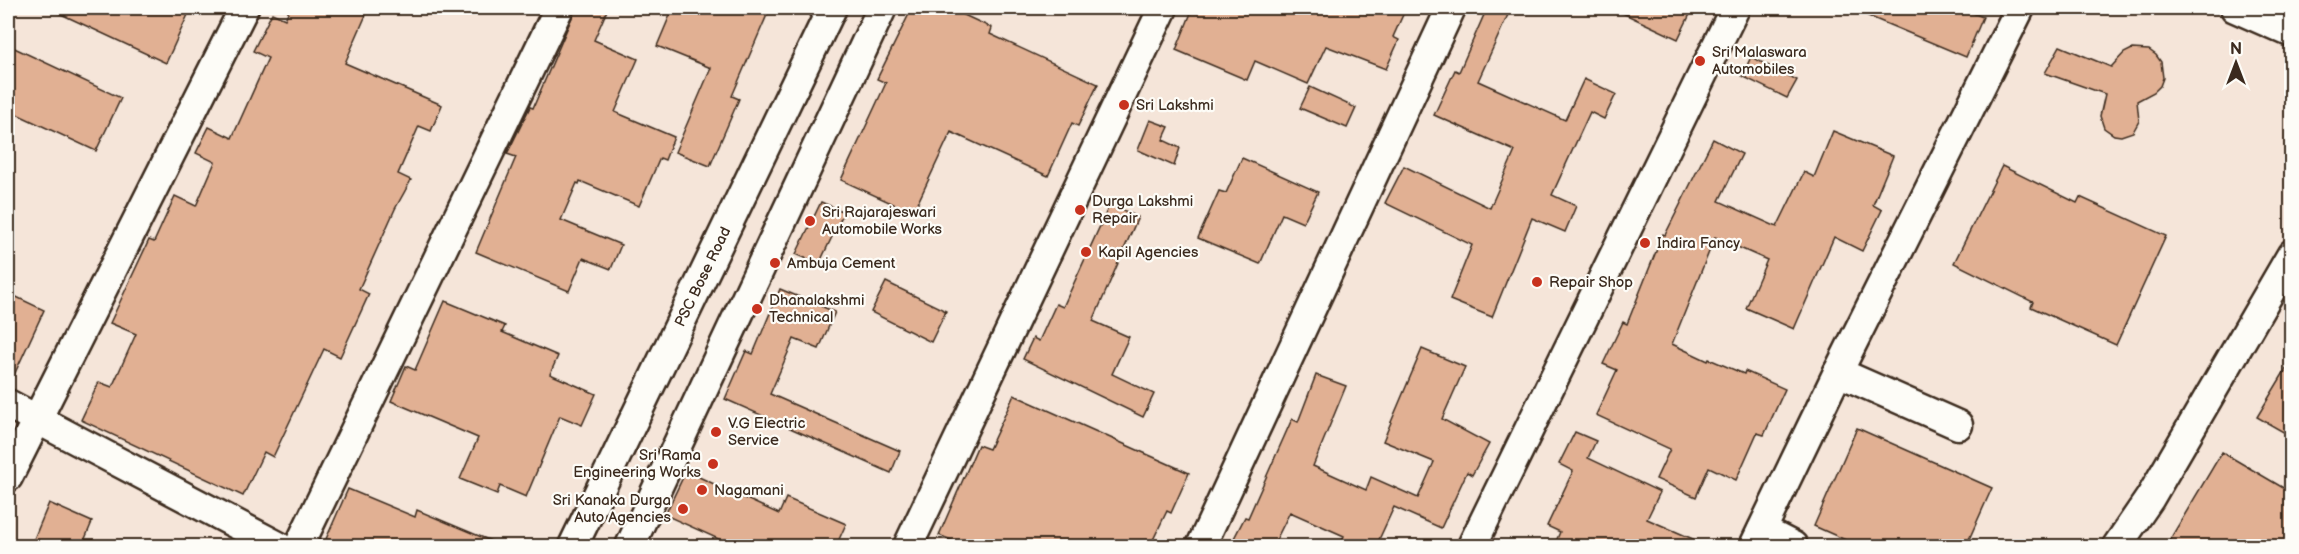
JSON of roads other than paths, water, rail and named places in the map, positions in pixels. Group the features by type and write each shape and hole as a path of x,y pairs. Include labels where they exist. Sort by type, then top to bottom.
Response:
{"street":[{"path":"8,477 244,8"},
{"path":"299,546 559,8"},
{"name":"PSC Bose Road","path":"573,546 832,8"},
{"path":"630,546 882,8"},
{"path":"908,546 1163,8"},
{"path":"1201,546 1451,8"},
{"path":"1472,546 1735,8"},
{"path":"1793,546 1758,538 1838,372 2020,8"},
{"path":"2235,8 2292,33"},
{"path":"2117,546 2150,498 2292,254"},
{"path":"1838,372 1958,425"},
{"path":"8,404 278,546"}],"place":[{"name":"Sri Malaswara Automobiles","path":"1700,61"},
{"name":"Sri Lakshmi","path":"1124,105"},
{"name":"Durga Lakshmi Repair","path":"1080,210"},
{"name":"Sri Rajarajeswari Automobile Works","path":"810,221"},
{"name":"Indira Fancy","path":"1645,243"},
{"name":"Kapil Agencies","path":"1086,252"},
{"name":"Ambuja Cement","path":"775,263"},
{"name":"Repair Shop","path":"1537,282"},
{"name":"Dhanalakshmi Technical","path":"757,309"},
{"name":"V.G Electric Service","path":"716,432"},
{"name":"Sri Rama Engineering Works","path":"713,464"},
{"name":"Nagamani","path":"702,490"},
{"name":"Sri Kanaka Durga Auto Agencies","path":"683,509"}]}
